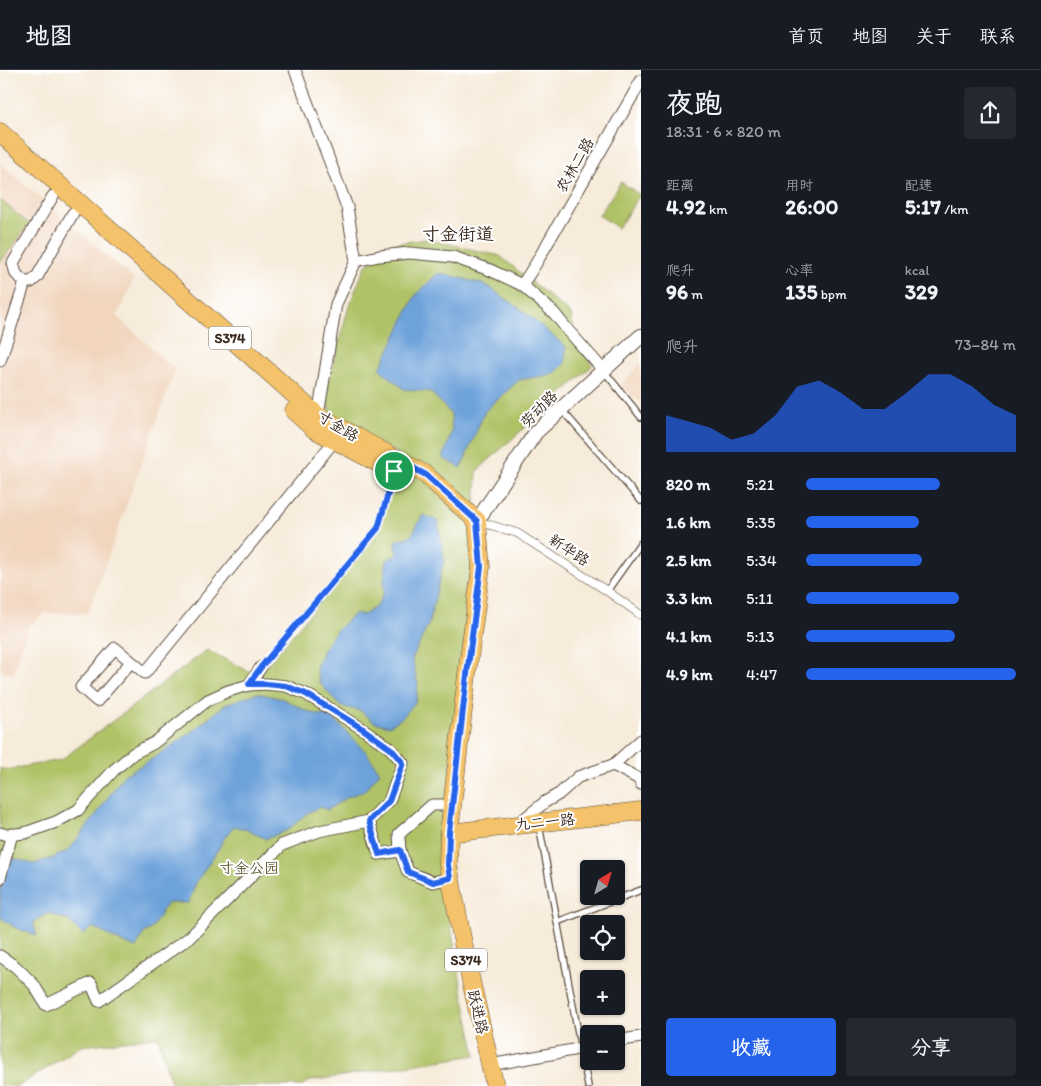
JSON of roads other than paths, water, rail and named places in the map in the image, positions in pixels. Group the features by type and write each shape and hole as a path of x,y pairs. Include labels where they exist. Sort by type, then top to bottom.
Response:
{"main road":[{"name":"寸金路","path":"0,132 318,416 396,466 449,505 477,521"},
{"name":"寸金路","path":"0,148 314,429 334,440 396,466"},
{"name":"跃进路","path":"477,521 481,567 449,832 448,865 466,959 495,1086"},
{"name":"九二一路","path":"449,832 641,811"}],"street":[{"path":"295,70 347,207 356,261 336,304 318,416"},
{"name":"农林二路","path":"522,285 641,81"},
{"path":"53,196 13,263 16,274 25,282 32,282 36,277 73,213"},
{"path":"356,261 379,256 410,253 453,257 490,270 522,285 554,312 604,371"},
{"path":"0,361 25,282"},
{"name":"劳动路","path":"477,521 536,432 641,336"},
{"path":"132,662 97,701 81,687 115,648 132,662 144,673 334,440"},
{"name":"新华路","path":"477,521 517,533 641,615"},
{"path":"249,684 261,667"},
{"path":"0,878 8,848 6,834 25,834 56,822 78,810 114,770 134,753 154,744 208,700 249,684 286,686 306,694 363,729 391,749 403,763 389,801 369,821 319,831 282,844 222,907 190,937 99,1001 92,983 46,1005 34,985 16,967 0,956"},
{"path":"517,825 578,778 613,765 641,740"},
{"path":"613,765 639,779 641,784"},
{"path":"450,878 433,882 408,872 400,850 399,834 432,805 452,805"},
{"path":"369,821 379,854 400,850"},
{"path":"625,1040 641,1037"},
{"path":"490,1065 580,1048"}],"lane":[{"path":"604,371 641,417"},
{"path":"561,409 641,501"},
{"path":"261,667 378,528 396,466"},
{"path":"607,591 641,543"},
{"path":"539,822 557,922 580,1025"},
{"path":"557,922 641,890"},
{"path":"587,1070 588,1086"}],"water":[{"path":"438,273 486,285 522,310 566,347 565,363 554,374 519,380 485,411 461,468 443,458 452,431 451,414 431,392 404,389 380,369 415,296"},
{"path":"423,515 438,521 444,560 429,623 412,659 418,684 416,701 402,718 389,726 374,722 361,711 340,706 320,683 316,668 323,650 336,631 354,614 364,615 377,606 384,592 387,560 398,554 395,541 411,536"},
{"path":"257,693 283,699 311,713 332,717 366,752 380,772 365,790 346,798 327,810 320,807 307,813 288,830 266,839 234,826 224,838 197,881 188,903 167,903 152,928 144,933 136,948 92,927 83,935 68,920 48,913 33,922 37,936 14,927 0,917 0,892 9,857 33,864 53,858 69,850 124,775 189,734 226,704"}],"district":[{"name":"寸金街道","path":"458,234"}],"park label":[{"name":"寸金公园","path":"249,868"}]}
